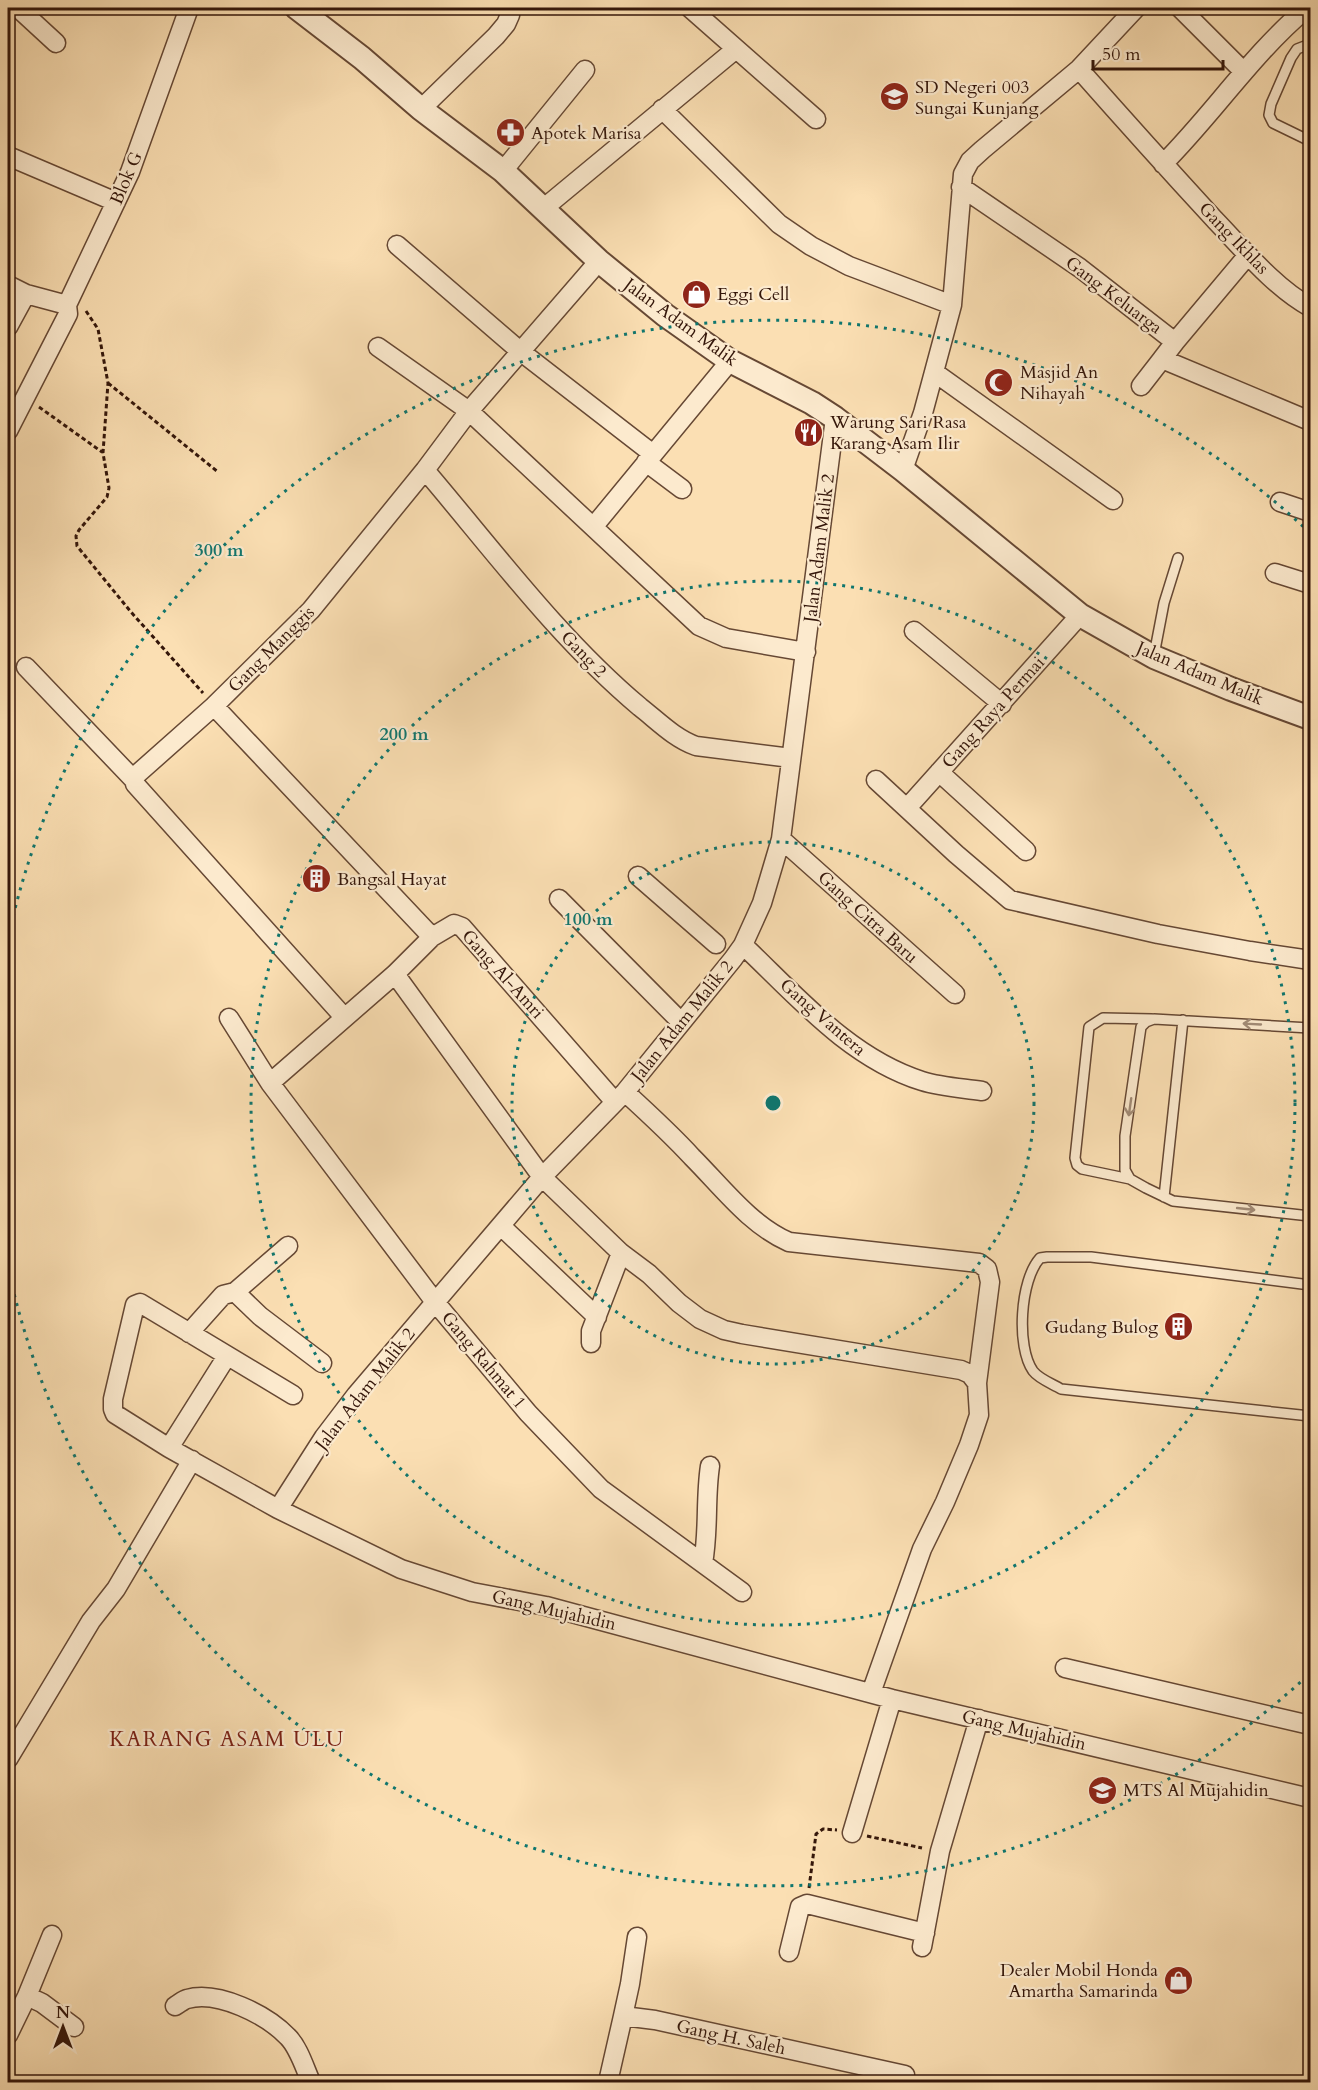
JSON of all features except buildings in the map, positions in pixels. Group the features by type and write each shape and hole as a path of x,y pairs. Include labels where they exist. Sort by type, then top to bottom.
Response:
{"street":[{"path":"18,8 56,43"},
{"name":"Blok G","path":"8,431 68,314 69,302 130,172 189,8"},
{"name":"Jalan Adam Malik","path":"297,8 503,171 599,261 665,315 730,361 812,403 834,418 903,470 1080,615 1154,657 1231,689 1311,718"},
{"path":"422,108 496,36 510,15 506,8"},
{"path":"690,8 816,120"},
{"path":"903,470 923,413 952,305 963,174 970,161 1079,69 1136,8"},
{"path":"1180,8 1244,72"},
{"path":"1163,164 1190,137 1244,72 1301,10"},
{"path":"544,208 736,49"},
{"name":"Gang Ikhlas","path":"1079,69 1248,255 1297,299 1311,307"},
{"path":"503,171 585,70"},
{"path":"662,109 787,230 849,266 952,305"},
{"path":"8,156 116,202"},
{"name":"Gang Keluarga","path":"961,187 1080,268 1176,342 1162,359 1311,421"},
{"path":"397,245 520,351 650,458 682,489"},
{"path":"1176,342 1248,255"},
{"name":"Gang Manggis","path":"134,780 135,774 214,706 311,610 425,470 469,411 599,261"},
{"path":"8,285 26,294 69,302"},
{"path":"8,327 26,294"},
{"path":"378,347 469,411 699,626 726,638 806,652"},
{"path":"1142,386 1162,359"},
{"path":"594,526 730,361"},
{"path":"934,372 1113,500"},
{"name":"Jalan Adam Malik 2","path":"278,1509 324,1437 356,1395 542,1177 620,1097 681,1022 728,949 762,903 781,839 834,418"},
{"name":"Gang 2","path":"425,470 578,651 670,732 696,746 792,758"},
{"path":"1280,502 1311,512"},
{"path":"1275,573 1311,584"},
{"name":"Gang Raya Permai","path":"907,808 1080,615"},
{"path":"914,631 1002,704"},
{"path":"26,667 134,780 135,784 344,1017"},
{"path":"214,706 432,937"},
{"path":"939,772 1026,851"},
{"path":"876,780 1010,900 1158,934 1311,960"},
{"name":"Gang Citra Baru","path":"781,839 956,994"},
{"name":"Gang Vantera","path":"638,876 728,949 873,1059 921,1081 982,1091"},
{"path":"559,899 681,1022"},
{"name":"Gang Al-Amri","path":"270,1083 395,974 432,937 454,924 462,927 620,1097"},
{"path":"395,974 542,1177 621,1253 700,1319 724,1330 961,1370 970,1374 977,1383"},
{"name":"Gang Rahmat 1","path":"229,1018 270,1083 435,1302 528,1413 601,1489 742,1592"},
{"path":"620,1097 680,1144 755,1222 772,1235 789,1242 979,1263 987,1269 990,1282 977,1383 979,1414 945,1502 922,1549 871,1694"},
{"path":"501,1226 597,1317"},
{"path":"189,1333 223,1295 235,1292 288,1246"},
{"path":"591,1344 591,1331 621,1253"},
{"path":"235,1292 260,1316 322,1363"},
{"name":"Gang Mujahidin","path":"293,1395 140,1303 135,1305 113,1399 115,1414 169,1448 278,1509 401,1569 472,1592 546,1606 871,1694 1311,1798"},
{"path":"169,1448 227,1356"},
{"path":"8,1759 91,1621 125,1575 192,1460"},
{"path":"703,1563 707,1538 706,1501 710,1466"},
{"path":"1065,1668 1311,1725"},
{"path":"852,1833 892,1699"},
{"path":"789,1952 800,1906 807,1904 923,1940 940,1851 979,1719"},
{"path":"8,2035 52,1935"},
{"path":"608,2082 638,1937"},
{"path":"27,1996 42,2003 74,2027"},
{"path":"175,2006 186,1999 202,1998 234,2003 261,2016 290,2038 311,2082"},
{"name":"Gang H. Saleh","path":"623,2016 655,2020 905,2075"}],"lane":[{"path":"1311,44 1297,49 1291,58 1269,115 1273,123 1311,141"},
{"path":"1154,657 1164,603 1178,558"},
{"path":"1311,1028 1183,1020 1103,1018 1089,1027 1076,1158 1077,1165 1082,1168 1130,1179 1173,1201 1311,1216"},
{"path":"1130,1179 1125,1170 1125,1136 1142,1027 1146,1022 1154,1019"},
{"path":"1164,1197 1183,1020"},
{"path":"1311,1285 1091,1257 1040,1258 1031,1271 1024,1300 1023,1337 1026,1360 1035,1374 1061,1389 1311,1416"}],"path":[{"path":"69,302 85,309 98,329 108,382 103,453 109,493 79,530 76,536 77,546 131,612 214,706"},
{"path":"108,382 218,472"},
{"path":"26,397 103,453"}],"place":[{"name":"SD Negeri 003 Sungai Kunjang","path":"894,97"},
{"name":"Apotek Marisa","path":"510,133"},
{"name":"Eggi Cell","path":"696,294"},
{"name":"Masjid An Nihayah","path":"999,382"},
{"name":"Warung Sari Rasa Karang Asam Ilir","path":"809,432"},
{"name":"Bangsal Hayat","path":"316,879"},
{"name":"Gudang Bulog","path":"1179,1327"},
{"name":"MTS Al Mujahidin","path":"1102,1790"},
{"name":"Dealer Mobil Honda Amartha Samarinda","path":"1179,1980"}],"district":[{"name":"KARANG ASAM ULU","path":"227,1739"}]}
